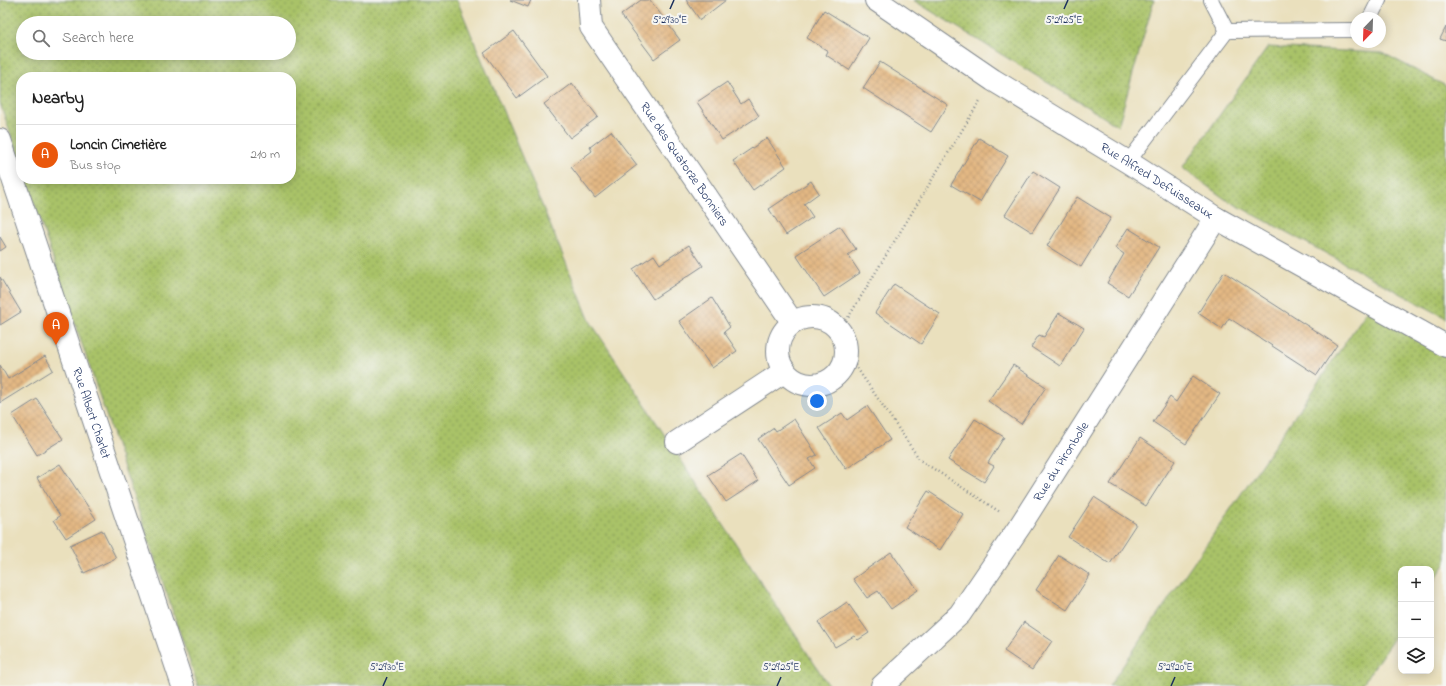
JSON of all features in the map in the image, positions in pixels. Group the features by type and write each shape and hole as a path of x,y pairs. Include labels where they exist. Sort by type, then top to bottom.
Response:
{"street":[{"name":"Rue des Quatorze Bonniers","path":"589,0 591,27 793,323"},
{"name":"Rue Alfred Defuisseaux","path":"876,0 993,80 1128,162 1216,218 1446,346"},
{"name":"Rue Albert Charlet","path":"0,140 183,686"},
{"name":"Rue du Pironbolle","path":"882,686 960,614 1020,526 1216,218"},
{"path":"803,318 824,319 833,324 843,342 844,362 840,371 832,379 823,383 812,385 792,379 785,371 779,356 780,340 785,330 793,323 803,318"},
{"path":"677,442 785,371"}],"lane":[{"path":"1211,0 1227,31"},
{"path":"1373,12 1379,0"},
{"path":"1227,31 1350,30"},
{"path":"1128,162 1227,31"}],"path":[{"path":"993,80 843,342 920,460 1020,526"}],"green space":[{"path":"0,0 457,0 590,321 829,686 198,686 28,184 296,184 296,72 16,72 16,150 0,103"},
{"path":"913,0 1154,0 1118,126"},
{"path":"1268,47 1383,53 1446,86 1446,318 1225,199 1182,168"},
{"path":"1369,308 1446,343 1446,563 1434,581 1434,566 1398,566 1398,632 1361,686 1109,686"}],"building":[{"path":"510,0 531,0 528,7"},
{"path":"641,0 650,0 680,40 654,59 621,15"},
{"path":"686,0 726,0 700,20"},
{"path":"824,10 869,38 849,70 826,55 828,51 807,38"},
{"path":"1446,27 1446,41 1440,39"},
{"path":"514,31 547,76 517,98 484,53"},
{"path":"880,62 948,105 931,132 863,88"},
{"path":"727,82 741,104 748,99 759,116 722,140 697,102"},
{"path":"572,83 598,117 570,138 544,104"},
{"path":"611,131 637,165 595,198 571,167 592,151 590,147"},
{"path":"767,138 786,167 753,190 733,161"},
{"path":"979,138 1008,156 980,202 951,185"},
{"path":"1033,171 1060,188 1032,232 1005,215"},
{"path":"811,181 819,193 804,204 813,217 786,235 769,209"},
{"path":"1077,197 1111,218 1081,267 1047,246"},
{"path":"840,226 856,249 848,255 860,273 824,297 796,255"},
{"path":"1128,228 1159,247 1128,296 1107,283 1124,254 1115,248"},
{"path":"0,237 6,247 0,251"},
{"path":"689,245 703,266 653,299 633,269 654,255 660,264"},
{"path":"1224,272 1337,345 1317,375 1229,318 1222,329 1198,313"},
{"path":"0,277 21,312 0,325"},
{"path":"894,284 940,314 921,344 875,313"},
{"path":"712,298 730,327 724,332 737,351 712,368 679,321"},
{"path":"1059,313 1084,328 1060,366 1031,347 1039,335 1044,337"},
{"path":"45,356 53,370 0,403 0,365 8,379"},
{"path":"1013,365 1046,387 1021,424 988,401"},
{"path":"1193,376 1220,394 1186,444 1153,422 1170,397 1176,402"},
{"path":"37,399 63,439 37,455 12,415"},
{"path":"867,406 890,440 846,469 819,428 842,413 847,420"},
{"path":"794,419 817,455 809,459 815,468 789,485 758,439 774,428 776,431"},
{"path":"975,419 1004,437 988,463 994,466 984,482 948,460"},
{"path":"1140,438 1175,461 1146,506 1110,484"},
{"path":"741,454 758,481 726,502 708,475"},
{"path":"60,464 96,519 66,538 54,520 60,516 37,478"},
{"path":"928,491 963,514 940,550 905,527"},
{"path":"1094,497 1136,524 1110,564 1068,537"},
{"path":"102,530 116,558 84,573 70,545"},
{"path":"891,552 918,590 891,609 878,591 867,598 853,579"},
{"path":"1059,555 1090,575 1067,610 1036,590"},
{"path":"847,602 869,633 858,640 854,636 835,647 818,622"},
{"path":"1024,622 1052,641 1032,670 1004,651"}],"place":[{"name":"Loncin Cimetière","path":"56,345"}]}
